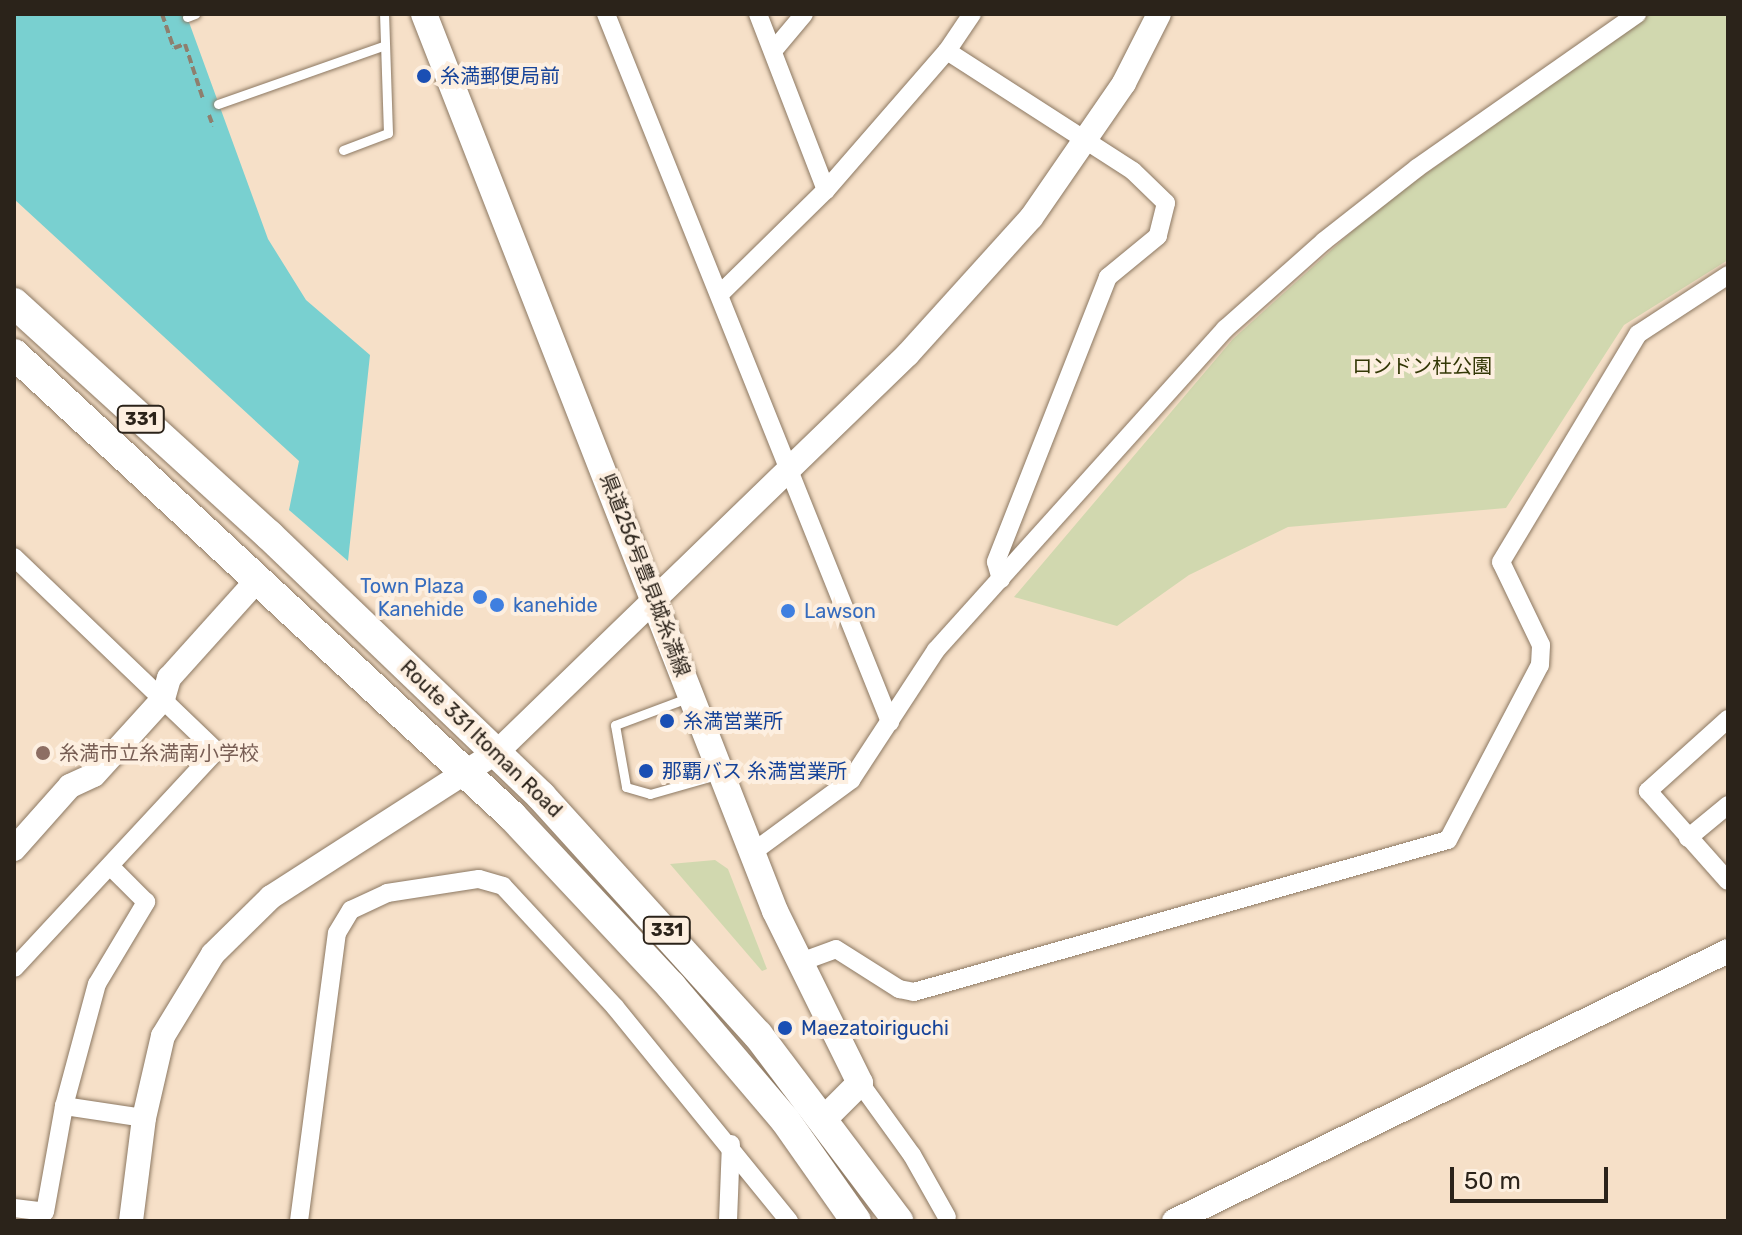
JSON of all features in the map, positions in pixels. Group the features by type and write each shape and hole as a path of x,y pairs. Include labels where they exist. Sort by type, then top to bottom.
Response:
{"highway":[{"name":"Route 331 Itoman Road","path":"14,303 269,535 497,752 694,959 825,1118 898,1221"},
{"name":"Route 331 Itoman Road","path":"14,354 467,773 671,986 785,1120 856,1221"}],"main road":[{"name":"県道256号豊見城糸満線","path":"424,14 798,963 860,1083"},
{"path":"825,1118 860,1083"}],"street":[{"path":"606,14 890,722"},
{"path":"758,14 826,190"},
{"path":"773,51 804,14"},
{"path":"720,294 826,190 947,51 972,14"},
{"path":"131,1221 144,1118 163,1036 213,954 243,920 312,871 497,752 787,470 984,274 1087,141 1159,14"},
{"path":"753,852 851,780 936,650 1225,329 1324,241 1535,81 1637,14"},
{"path":"947,51 1133,171 1166,203 1158,236 1108,277 996,562 1001,579"},
{"path":"798,963 836,949 899,989 914,992 1448,840 1540,665 1541,645 1501,562 1638,334 1728,275"},
{"path":"14,557 216,751 14,968"},
{"path":"14,849 70,786 94,775 163,699 169,678 262,583"},
{"path":"1728,719 1648,791 1728,881"},
{"path":"1688,838 1728,805"},
{"path":"14,1208 45,1212 64,1106 97,984 146,902 111,867"},
{"path":"299,1221 337,933 351,910 387,893 479,879 503,886 731,1144 789,1221"},
{"path":"1174,1221 1728,951"},
{"path":"860,1083 912,1155 947,1217"},
{"path":"64,1106 144,1118"},
{"path":"728,1221 731,1144"}],"lane":[{"path":"343,150 388,133 384,14"},
{"path":"218,104 383,46"},
{"path":"693,696 615,725 626,787 650,794 722,773"}],"path":[{"path":"162,14 174,48 185,44 213,126"}],"green space":[{"name":"ロンドン杜公園","path":"1650,14 1728,14 1728,260 1624,325 1506,508 1288,527 1189,575 1117,626 1014,597 1233,339 1379,207"},
{"path":"715,860 728,869 767,969 762,971 670,864"}],"water":[{"path":"14,14 186,14 268,239 306,300 370,355 348,561 289,510 299,461 14,199"}],"place":[{"name":"糸満郵便局前","path":"424,76"},
{"name":"Town Plaza Kanehide","path":"480,597"},
{"name":"kanehide","path":"497,605"},
{"name":"Lawson","path":"788,611"},
{"name":"糸満営業所","path":"667,721"},
{"name":"糸満市立糸満南小学校","path":"43,753"},
{"name":"那覇バス 糸満営業所","path":"646,771"},
{"name":"Maezatoiriguchi","path":"785,1028"}]}
